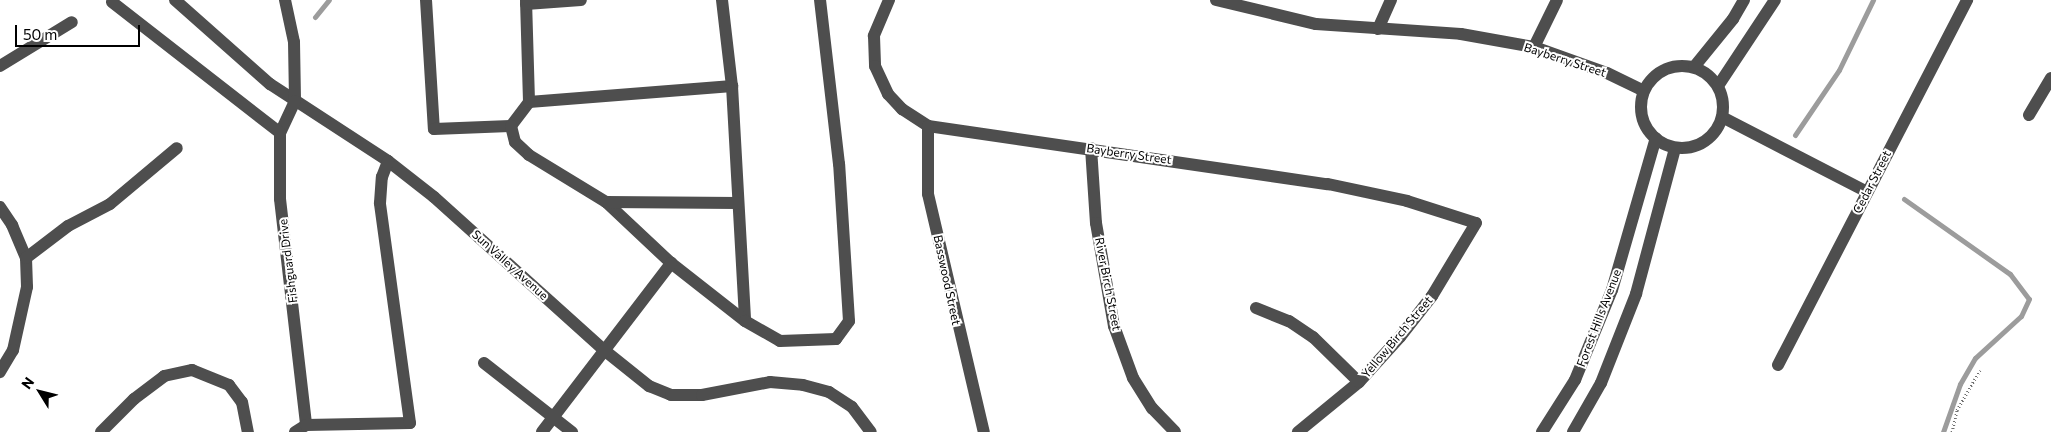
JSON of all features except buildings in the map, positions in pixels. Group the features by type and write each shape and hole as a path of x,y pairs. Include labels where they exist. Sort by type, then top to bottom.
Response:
{"street":[{"name":"Sun Valley Avenue","path":"175,0 243,63 295,101 388,161 434,197 604,350 649,386 670,395 702,395 770,382 803,385 830,392 852,407 871,432"},
{"path":"285,0 294,42 295,101"},
{"path":"426,0 434,129 511,126"},
{"path":"511,126 529,102 526,2 581,0"},
{"path":"722,0 732,86 745,320"},
{"path":"511,126 516,142 529,155 606,202 671,263 745,320 780,341 836,339 849,321 839,164 820,0"},
{"name":"Bayberry Street","path":"889,0 874,36 875,66 888,94 902,109 928,126 1092,148 1328,184 1406,201 1476,223"},
{"name":"Bayberry Street","path":"1216,0 1316,24 1461,34 1534,47 1644,91"},
{"path":"1378,29 1391,0"},
{"path":"1534,47 1557,0"},
{"path":"1694,67 1733,19 1744,0"},
{"path":"1718,86 1775,0"},
{"name":"Cedar Street","path":"1778,365 1966,0"},
{"path":"112,2 280,133"},
{"path":"0,66 72,22"},
{"path":"1682,65 1694,67 1704,71 1718,86 1723,101 1722,117 1717,129 1699,145 1675,148 1656,138 1642,116 1644,91 1659,72 1682,65"},
{"path":"2029,115 2051,78"},
{"path":"529,102 732,86"},
{"name":"Fishguard Drive","path":"295,101 280,133 280,198 306,425"},
{"path":"1722,117 1867,192"},
{"name":"Basswood Street","path":"928,126 928,194 984,432"},
{"name":"Forest Hills Avenue","path":"1542,432 1575,380 1612,290 1656,138"},
{"path":"26,258 68,226 110,204 177,148"},
{"name":"River Birch Street","path":"1092,148 1096,223 1114,326 1133,378 1152,408 1175,432"},
{"name":"Forest Hills Avenue","path":"1573,432 1601,383 1636,294 1675,148"},
{"path":"295,432 306,425 410,423 380,203 382,177 388,161"},
{"path":"606,202 738,203"},
{"path":"0,207 12,225 26,258 28,287 23,315 13,350 0,372"},
{"name":"Yellow Birch Street","path":"1298,432 1359,382 1432,296 1476,223"},
{"path":"542,432 671,263"},
{"path":"1256,308 1289,321 1313,337 1359,382"},
{"path":"484,363 572,432"},
{"path":"102,432 134,399 164,376 192,370 229,385 242,402 248,432"}],"path":[{"path":"1952,432 1957,410 1980,370"}],"waterway":[{"path":"315,17 329,0"},
{"path":"1795,135 1839,70 1873,0"},
{"path":"1904,199 2010,274 2029,299 2021,316 1975,358 1960,384 1943,432"}]}
